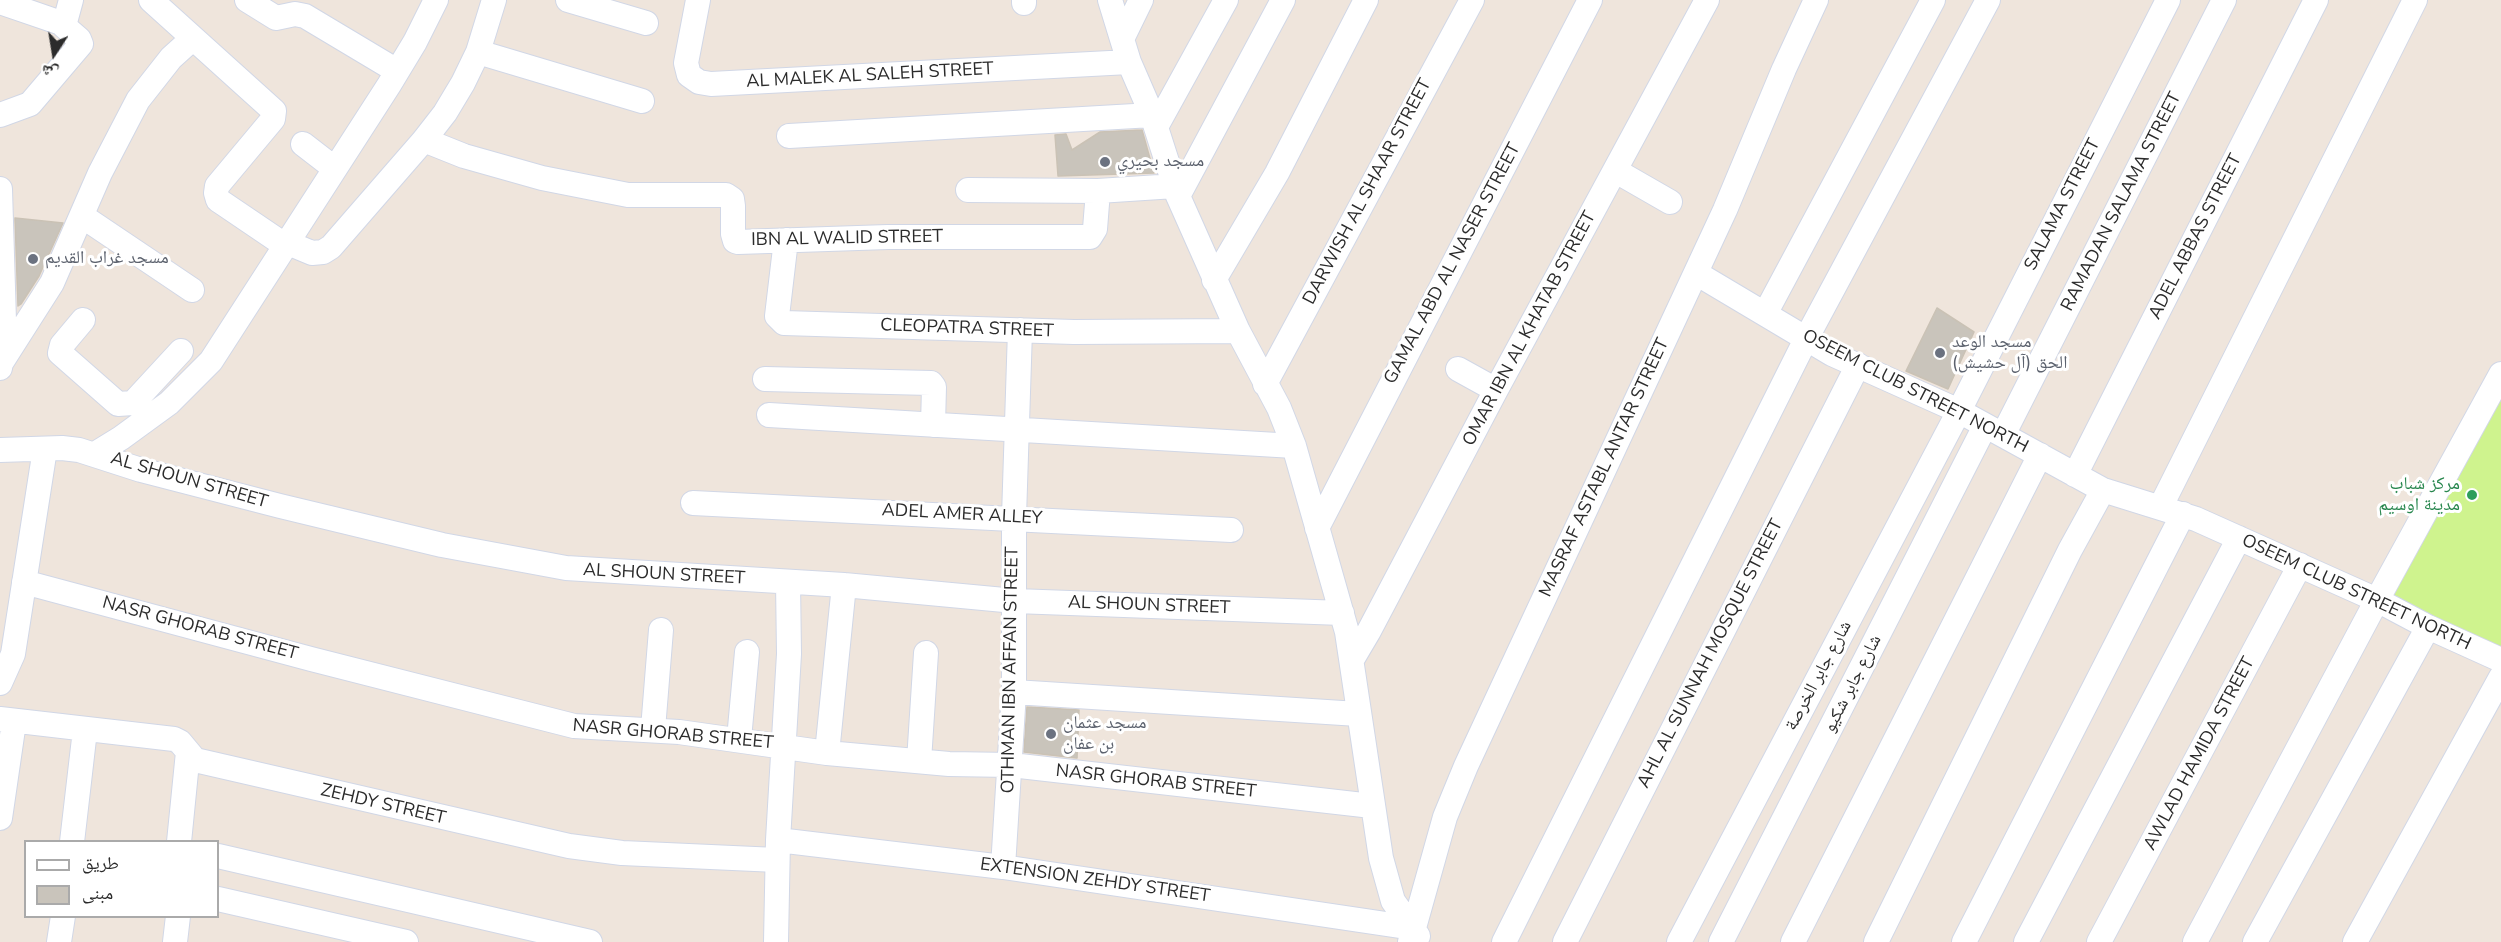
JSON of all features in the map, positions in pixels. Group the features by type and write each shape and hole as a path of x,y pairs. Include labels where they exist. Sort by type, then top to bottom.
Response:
{"street":[{"path":"64,24 71,0"},
{"path":"247,0 276,18 295,14 305,16 397,71"},
{"path":"95,454 146,422 182,391 211,361 416,42 436,0"},
{"path":"156,2 192,39 274,111 273,119 217,186 218,200 287,244 312,254 323,252 331,247 424,140 445,112 478,52 494,0"},
{"path":"568,0 646,23"},
{"name":"AL MALEK AL SALEH STREET","path":"698,0 686,63 689,75 699,82 711,84 1129,62"},
{"path":"1110,0 1129,62 1154,121 1176,191 1214,280 1279,408 1294,446 1353,657 1358,714 1381,858 1393,901 1415,937"},
{"path":"1122,39 1141,0"},
{"path":"1154,121 1226,0"},
{"path":"1176,191 1283,0"},
{"path":"1214,280 1277,173 1366,0"},
{"name":"DARWISH AL SHAAR STREET","path":"1265,384 1472,0"},
{"name":"GAMAL ABD AL NASER STREET","path":"1317,528 1590,0"},
{"name":"OMAR IBN AL KHATAB STREET","path":"1353,657 1407,561 1496,390 1707,0"},
{"name":"MASRAF ASTABL ANTAR STREET","path":"1415,937 1445,817 1466,766 1696,273 1816,0"},
{"path":"1765,314 1933,0"},
{"path":"1504,942 1806,339 1988,0"},
{"name":"SALAMA STREET","path":"1959,411 2168,0"},
{"name":"RAMADAN SALAMA STREET","path":"1994,430 2224,0"},
{"name":"ADEL ABBAS STREET","path":"2075,475 2316,0"},
{"path":"1964,942 2415,0"},
{"path":"0,2 64,24 81,44 30,104 8,114 0,115"},
{"path":"0,363 50,287 138,100 171,58 192,39"},
{"path":"478,52 642,101"},
{"path":"789,136 1154,121"},
{"name":"IBN AL WALID STREET","path":"424,140 464,156 532,176 628,195 726,195 732,200 735,241 924,236 1090,237 1095,229 1098,191"},
{"path":"303,144 334,168"},
{"path":"1616,171 1670,202"},
{"path":"0,189 4,321 0,368"},
{"path":"968,190 1176,191"},
{"path":"82,216 192,290"},
{"name":"CLEOPATRA STREET","path":"786,240 777,316 784,323 1129,333 1238,331"},
{"name":"OSEEM CLUB STREET NORTH","path":"1696,273 1806,339 1959,411 2103,490 2172,510 2239,538 2377,600 2428,627 2501,660"},
{"path":"83,320 62,345 60,353 114,401 123,405 133,403 181,351"},
{"name":"OTHMAN IBN AFFAN STREET","path":"1003,867 1014,692 1014,517 1020,330"},
{"name":"AHL AL SUNNAH MOSQUE STREET","path":"1565,942 1858,365"},
{"path":"164,369 182,391"},
{"path":"1458,369 1496,390"},
{"path":"2195,942 2377,600 2501,374"},
{"path":"765,379 932,383 934,387 933,425"},
{"name":"شارع جابر الخرصة","path":"1679,942 1959,411"},
{"path":"768,416 1294,446"},
{"name":"شارع جابر شكيو","path":"1721,942 1994,430"},
{"path":"0,683 14,654 45,448"},
{"name":"AL SHOUN STREET","path":"0,450 62,448 95,454 141,470 280,506 483,554 566,568 608,573 844,585 1015,601 1342,613"},
{"path":"1793,942 2040,455"},
{"path":"1876,942 2070,550 2103,490"},
{"name":"ADEL AMER ALLEY","path":"693,503 1014,517 1231,530"},
{"path":"2026,942 2239,538"},
{"name":"AWLAD HAMIDA STREET","path":"2099,942 2300,565"},
{"name":"NASR GHORAB STREET","path":"24,582 550,722 597,729 653,729 739,739 827,753 919,761 1011,765 1372,806"},
{"path":"778,942 777,850 789,654 788,582"},
{"path":"827,753 844,585"},
{"path":"2255,942 2428,627"},
{"path":"653,729 661,630"},
{"path":"739,739 747,652"},
{"path":"919,761 926,653"},
{"path":"2355,942 2501,678"},
{"path":"1014,692 1358,714"},
{"path":"0,818 7,721"},
{"name":"ZEHDY STREET","path":"7,721 174,739 180,742 195,760 569,846 622,853 777,850"},
{"path":"72,840 86,730"},
{"path":"179,840 188,753"},
{"name":"EXTENSION ZEHDY STREET","path":"777,850 1003,867 1415,937"},
{"path":"219,856 575,941"},
{"path":"219,899 406,942"},
{"path":"60,942 63,918"},
{"path":"175,942 178,918"}],"green space":[{"name":"مركز شباب مدينة اوسيم","path":"2501,388 2501,657 2384,602"}],"building":[{"name":"مسجد بحيري","path":"1142,130 1154,173 1058,176 1055,135 1066,134 1072,150 1100,132"},
{"path":"15,218 63,223 39,276 18,306"},
{"name":"مسجد الوعد الحق (آل حشيش)","path":"1937,308 1974,332 1948,389 1906,371"},
{"name":"مسجد عثمان بن عفان","path":"1027,707 1079,710 1077,758 1024,752"}],"place":[{"name":"مسجد بحيري","path":"1105,162"},
{"name":"مسجد غراب القديم","path":"33,259"},
{"name":"مسجد الوعد الحق (آل حشيش)","path":"1940,353"},
{"name":"مركز شباب مدينة اوسيم","path":"2472,495"},
{"name":"مسجد عثمان بن عفان","path":"1051,734"}]}
